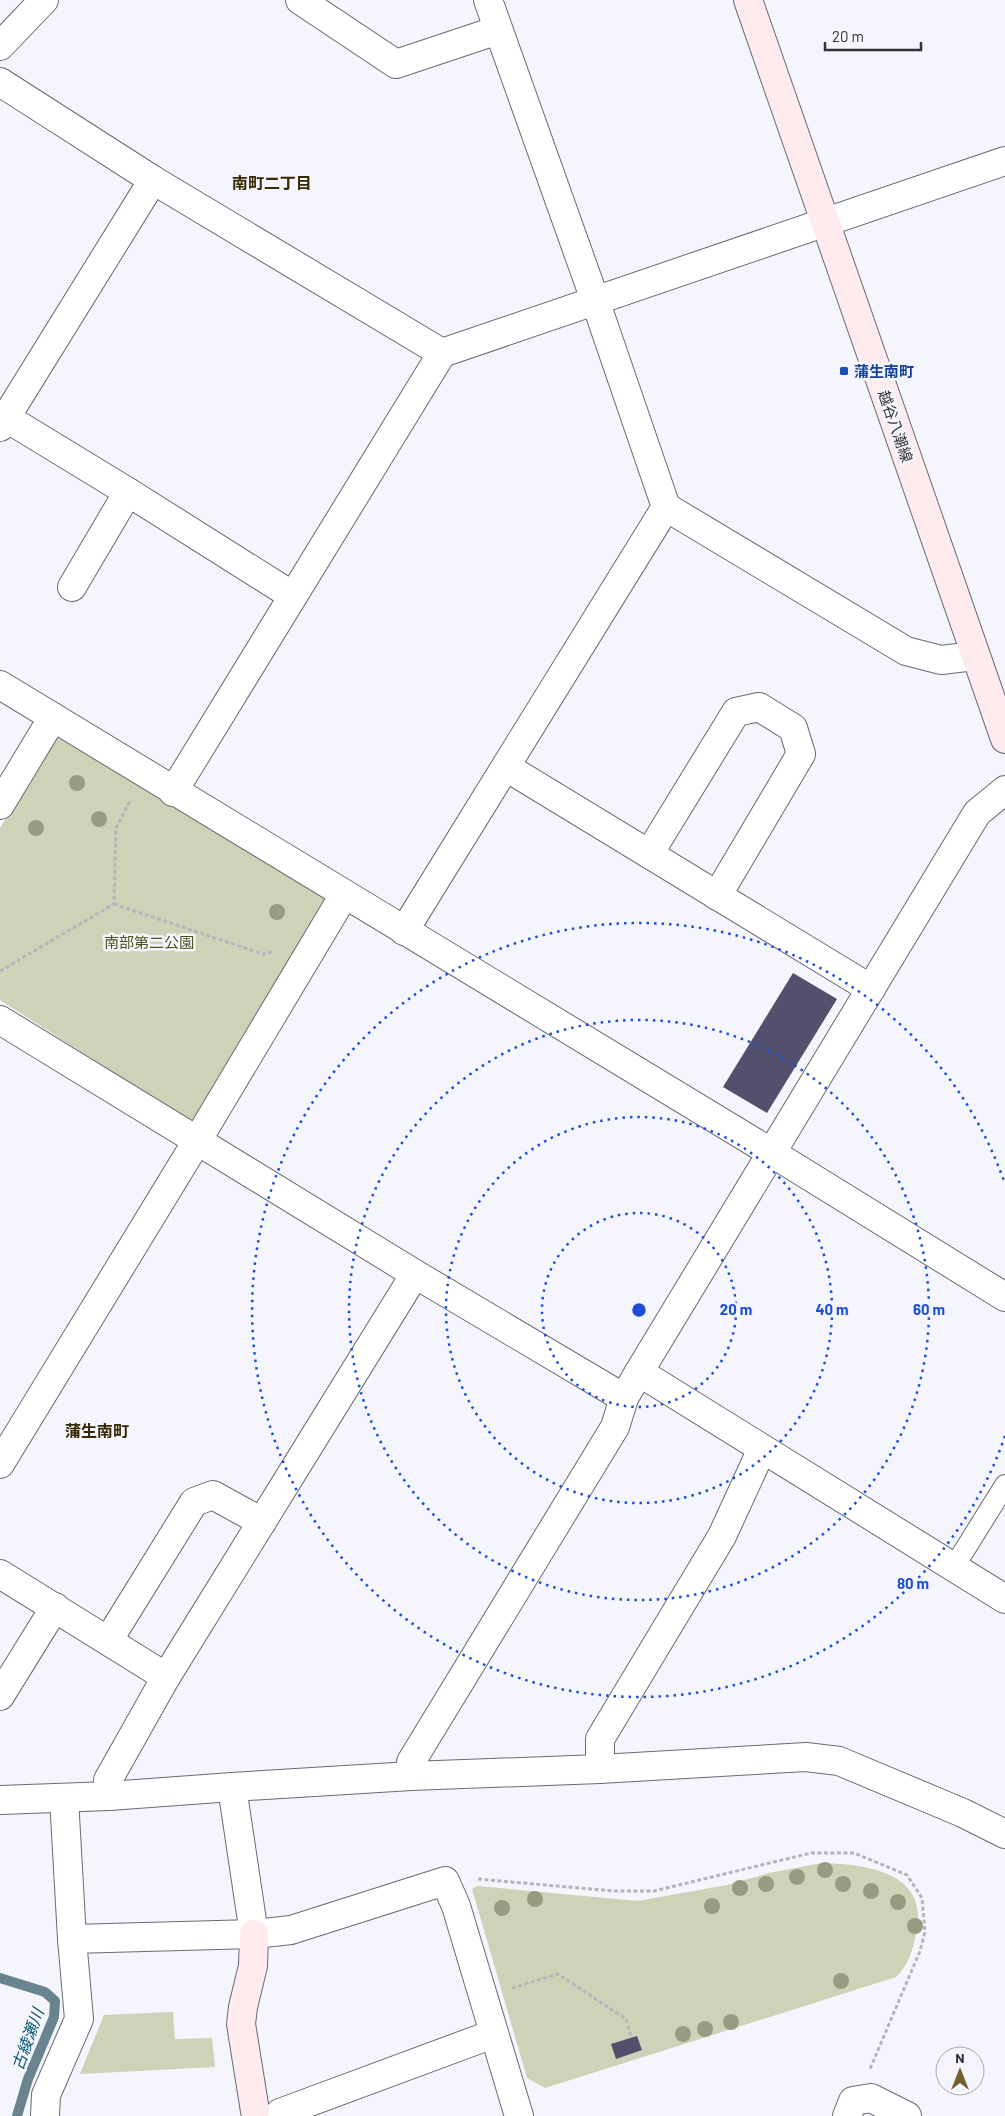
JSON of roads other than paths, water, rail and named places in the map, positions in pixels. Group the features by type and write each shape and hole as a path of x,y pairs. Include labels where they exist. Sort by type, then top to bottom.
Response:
{"main road":[{"name":"越谷八潮線","path":"748,0 1005,739"},
{"path":"254,1934 253,1966 241,2024 265,2114"}],"street":[{"path":"0,46 44,0"},
{"path":"300,0 396,64 498,30"},
{"path":"488,0 595,300 666,507 906,652 941,660 975,656"},
{"path":"0,82 153,180 442,353"},
{"path":"174,792 442,353 1005,161"},
{"path":"153,180 2,420 128,492 293,596"},
{"path":"72,587 128,492"},
{"path":"404,932 666,507"},
{"path":"0,685 404,932 772,1152 1005,1297"},
{"path":"649,854 736,712 759,707 776,717 793,728 802,754 717,896"},
{"path":"0,805 53,718"},
{"path":"506,767 871,989"},
{"path":"411,1776 411,1762 614,1427 624,1398 638,1372 978,813 1005,790"},
{"path":"0,1464 170,1186 344,895"},
{"path":"0,1020 414,1274 624,1398"},
{"path":"109,1796 108,1780 166,1677 414,1274"},
{"path":"638,1372 1005,1599"},
{"path":"600,1769 600,1739 722,1536 762,1449"},
{"path":"108,1641 194,1502 213,1495 262,1522"},
{"path":"0,1574 166,1677"},
{"path":"0,1696 55,1607"},
{"path":"0,1800 109,1796 411,1776 600,1769 806,1756 839,1761 963,1813 1005,1834"},
{"path":"232,1787 254,1934"},
{"path":"45,2116 46,2094 79,2019 72,1939 64,1798"},
{"path":"72,1939 254,1934 290,1930 445,1881 456,1906 519,2116"},
{"path":"265,2114 493,2034"},
{"path":"854,2107 871,2098 907,2116"}],"lane":[{"path":"954,1567 1005,1485"}],"waterway":[{"name":"古綾瀬川","path":"0,1978 45,1992 55,2001 54,2017 28,2079 17,2116"}],"place":[{"name":"蒲生南町","path":"844,371"}],"district":[{"name":"南町二丁目","path":"272,182"},
{"name":"蒲生南町","path":"97,1430"}],"park label":[{"name":"南部第二公園","path":"149,942"}]}
